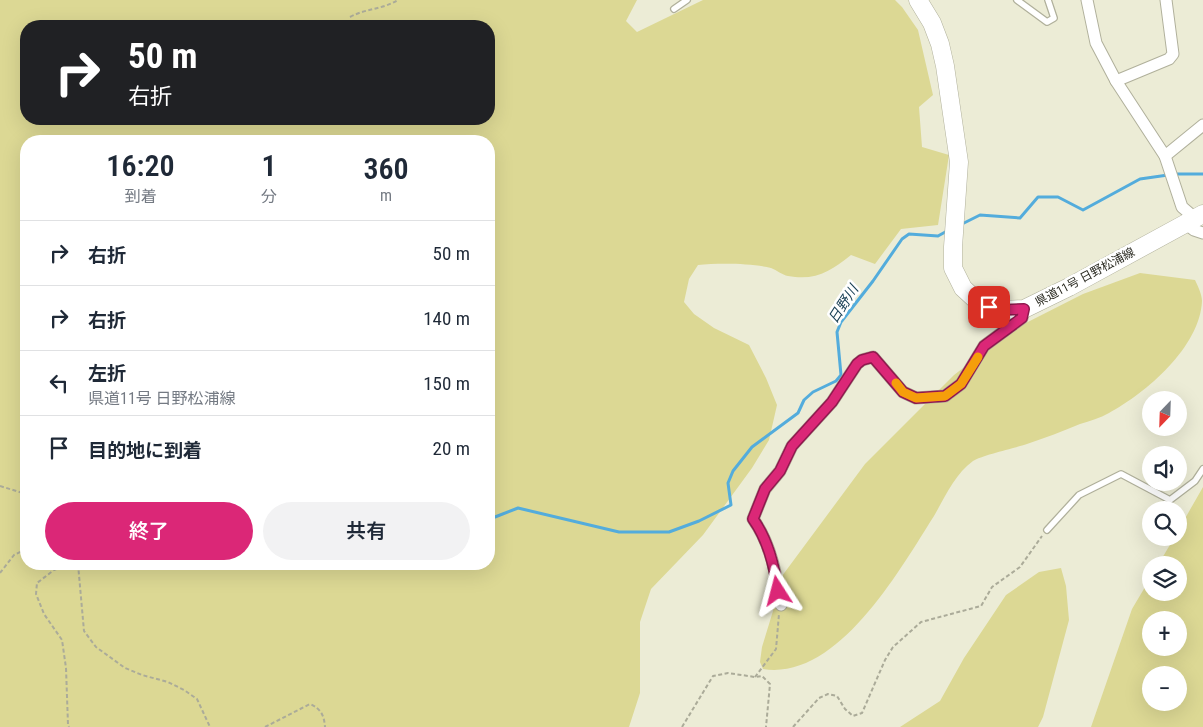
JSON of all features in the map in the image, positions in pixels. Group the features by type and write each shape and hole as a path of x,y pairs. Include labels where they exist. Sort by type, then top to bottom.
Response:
{"main road":[{"name":"県道11号 日野松浦線","path":"918,0 932,23 940,44 959,162 952,246 953,268 963,288 976,300 989,307 1001,310 1024,309 1069,287 1192,217"}],"street":[{"path":"1087,0 1096,43 1116,81 1165,156 1182,207 1192,217 1194,230 1203,233"},
{"path":"1116,81 1169,60 1174,54 1166,0"},
{"path":"1165,156 1203,126"},
{"path":"781,605 774,564 761,529 753,519 754,513 765,489 780,471 792,446 832,402 857,364 862,360 873,357 903,392 916,398 945,396 961,384 984,346 1022,318 1024,309"}],"lane":[{"path":"674,9 687,0"},
{"path":"1017,0 1047,22 1054,18 1048,0"},
{"path":"1047,530 1079,495 1121,474 1170,500 1195,481 1203,469"}],"path":[{"path":"350,17 363,10 386,7 398,0"},
{"path":"0,486 20,492"},
{"path":"793,727 819,698 828,694 837,696 845,709 853,716 862,713 885,660 893,647 921,622 981,606 992,587 1020,567 1047,530"},
{"path":"0,573 14,555 20,552"},
{"path":"54,570 37,583 36,594 44,614 62,640 66,668 69,727"},
{"path":"79,570 84,631 96,647 125,668 168,682 197,699 210,727"},
{"path":"755,677 776,649 781,605"},
{"path":"682,727 713,676 728,673 755,677 762,676 770,684 766,727"},
{"path":"265,727 310,704 319,708 324,716 325,727"}],"shaded area":[{"path":"0,0 637,0 626,21 637,32 703,0 895,0 902,7 918,30 933,95 919,107 922,147 949,155 938,225 901,229 875,264 851,255 830,270 815,276 798,277 786,275 763,266 706,264 698,265 689,279 684,302 694,314 714,328 749,345 777,405 769,440 752,468 703,535 651,589 640,622 640,693 629,727 0,727"},
{"path":"1140,273 1195,280 1201,293 1202,301 1199,318 1192,335 1169,367 1139,394 1106,415 1034,442 973,461 956,479 885,591 864,617 841,640 817,658 790,668 763,669 760,662 762,647 782,576 865,464 954,375 1014,329 1083,294"},
{"path":"1203,487 1203,727 1091,727 1132,609 1142,592 1142,601 1187,601 1187,556 1163,556 1169,546 1187,546 1187,515"},
{"path":"1061,568 1066,586 1069,620 1043,717 1038,727 900,727 940,701 964,658 1006,595 1039,572"}],"waterway":[{"name":"日野川","path":"1174,174 1203,174"},
{"name":"日野川","path":"960,225 980,215 1020,218 1038,197 1058,197 1083,210 1140,179 1168,175"},
{"name":"日野川","path":"495,517 518,508 619,532 669,532 699,521 731,505 728,483 733,471 752,447 798,413 804,400 813,392 836,381 841,375 837,332 841,322 873,281 902,239 909,234 938,236 947,231"}],"slow traffic":[{"path":"896,383 903,392 916,398 945,396 961,384 978,357"}],"route":[{"path":"778,591 774,564 761,529 753,519 765,489 780,471 792,446 832,402 857,364 862,360 873,357 903,392 916,398 945,396 961,384 984,346 1022,318 1024,309 1001,310 989,307"}]}
